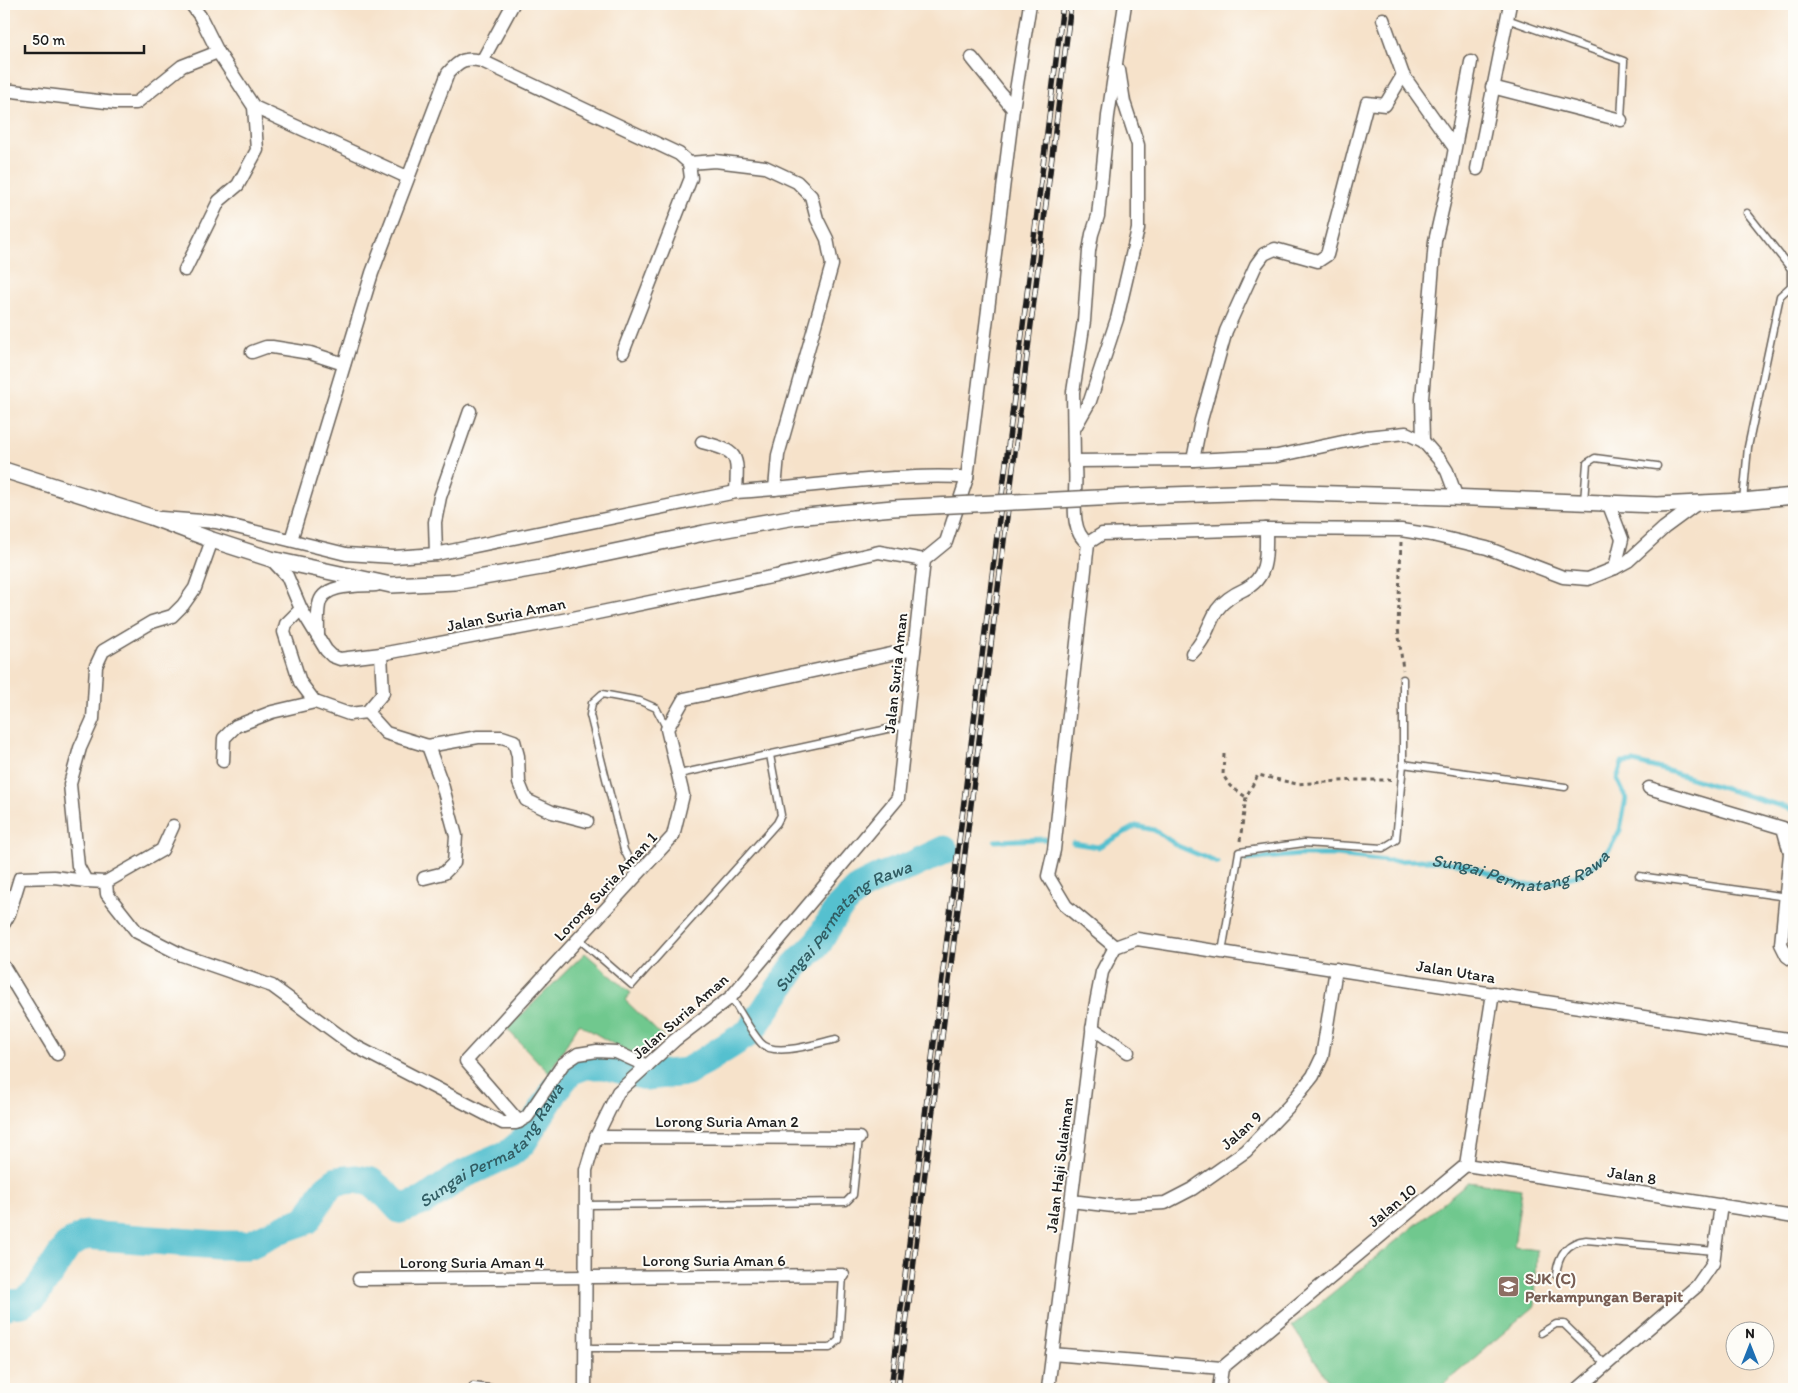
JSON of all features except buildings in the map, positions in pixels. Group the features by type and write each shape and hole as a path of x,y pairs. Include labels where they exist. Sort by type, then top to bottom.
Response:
{"street":[{"path":"185,270 219,201 238,185 257,150 254,107 218,52 200,16 191,4"},
{"path":"482,61 514,4"},
{"path":"924,560 946,542 967,478 1013,109 1030,4"},
{"path":"1088,543 1083,540 1076,524 1074,507 1077,471 1074,461 1073,392 1084,321 1089,251 1098,216 1108,116 1125,4"},
{"path":"1477,168 1510,4"},
{"path":"1383,19 1403,74 1454,147"},
{"path":"4,90 115,103 136,103 182,66 218,52"},
{"path":"291,540 372,273 407,177 448,74 456,64 470,58 482,61 679,154 689,163 691,178 623,352"},
{"path":"972,58 1013,109"},
{"path":"1074,429 1090,401 1117,319 1138,229 1138,145 1124,102 1118,58"},
{"path":"1424,441 1422,399 1434,241 1449,180 1471,62"},
{"path":"1193,460 1201,420 1226,331 1256,265 1264,254 1275,249 1318,261 1327,256 1367,103 1385,105 1403,74"},
{"path":"1492,87 1621,120"},
{"path":"254,107 407,177"},
{"path":"689,163 715,161 765,167 797,182 811,196 817,219 827,239 832,265 778,455 775,490"},
{"path":"252,352 272,347 310,353 344,364"},
{"path":"436,554 435,522 440,497 470,411"},
{"path":"1074,461 1193,460 1277,456 1366,437 1406,433 1424,441 1448,471 1453,498"},
{"path":"702,442 727,448 733,454 737,468 736,492"},
{"path":"4,470 151,517 212,540 271,559 391,585"},
{"path":"151,517 216,522 346,554 394,558 436,554 736,492 775,490 852,480 944,476 967,478"},
{"path":"318,636 318,603 329,590 352,586 455,582 547,566 704,532 795,517 893,508 1262,492 1657,506 1794,496"},
{"path":"1088,543 1102,534 1266,529 1401,530 1487,548 1569,578 1588,579 1628,561 1664,528 1698,503"},
{"path":"1609,505 1622,539 1615,568"},
{"path":"1192,653 1201,645 1218,610 1226,601 1253,585 1261,575 1267,558 1266,529"},
{"path":"86,881 78,866 70,784 80,748 94,719 96,666 104,651 152,622 172,616 183,605 195,588 212,540"},
{"path":"1088,543 1054,850 1048,876 1066,906 1115,947"},
{"name":"Jalan Suria Aman","path":"271,559 287,576 301,609 318,636 332,656 340,659 381,654 616,609 776,576 879,552 924,560 898,798 731,997 675,1040 618,1092 596,1137 586,1170 585,1389"},
{"path":"301,609 286,624 284,632 300,682 314,702"},
{"path":"667,729 684,698 914,649"},
{"path":"223,761 224,738 236,726 272,712 314,702 349,714 367,712 383,693 381,654"},
{"path":"367,712 386,733 428,746 478,737 502,737 514,741 518,756 518,783 526,800 552,812 587,821"},
{"name":"Lorong Suria Aman 1","path":"519,1122 466,1061 672,836 683,795 667,729"},
{"path":"424,878 444,873 454,864 456,836 442,784 428,746"},
{"path":"1649,788 1783,828 1790,853 1790,897 1782,944 1787,956 1794,961"},
{"path":"4,923 9,914 20,878 54,877 106,882 162,850 173,826"},
{"path":"106,882 107,894 137,932 182,955 272,986 351,1044 396,1066 463,1104 503,1123 516,1124 527,1117 563,1064 578,1054 616,1052 647,1066"},
{"name":"Jalan Utara","path":"1115,947 1137,938 1794,1040"},
{"name":"Jalan Haji Sulaiman","path":"1048,1389 1092,1028 1102,972 1115,947"},
{"path":"4,967 57,1054"},
{"name":"Jalan 9","path":"1071,1201 1113,1206 1165,1203 1192,1189 1246,1150 1289,1106 1313,1076 1319,1064 1322,1057 1336,969"},
{"path":"1466,1165 1493,994"},
{"path":"1092,1028 1128,1052"},
{"name":"Lorong Suria Aman 2","path":"596,1137 859,1138"},
{"name":"Jalan 8","path":"1466,1165 1794,1217"},
{"name":"Jalan 10","path":"1222,1368 1466,1165"},
{"path":"1578,1389 1697,1286 1713,1263 1721,1205"},
{"name":"Lorong Suria Aman 6","path":"585,1277 843,1275"},
{"name":"Lorong Suria Aman 4","path":"358,1279 585,1277"},
{"path":"1052,1354 1222,1368 1219,1389"}],"lane":[{"path":"1507,19 1624,61 1621,120"},
{"path":"1743,501 1748,447 1780,296 1792,286 1791,269 1747,213"},
{"path":"1584,502 1588,463 1595,458 1657,466"},
{"path":"1222,952 1239,852 1304,844 1383,848 1396,840 1403,764 1404,678"},
{"path":"637,875 624,850 590,715 592,703 602,694 640,701 656,708 667,729"},
{"path":"679,774 906,725"},
{"path":"579,938 632,985 777,823 781,815 770,755"},
{"path":"1403,764 1565,787"},
{"path":"1638,876 1790,897"},
{"path":"731,997 761,1044 770,1049 780,1050 836,1039"},
{"path":"586,1205 846,1202 853,1195 859,1138"},
{"path":"1556,1275 1557,1266 1564,1250 1575,1241 1586,1240 1715,1251"},
{"path":"585,1348 830,1348 839,1340 843,1275"},
{"path":"1541,1333 1556,1324 1564,1324 1606,1365"},
{"path":"473,1386 497,1389"}],"path":[{"path":"1401,530 1398,628 1404,678"},
{"path":"1224,754 1223,775 1230,786 1246,797"},
{"path":"1239,852 1246,797 1258,775 1297,784 1355,780 1401,780"}],"green space":[{"path":"585,953 631,993 625,1000 664,1038 639,1059 579,1024 549,1073 507,1029"},
{"path":"1468,1182 1522,1189 1514,1247 1537,1250 1535,1306 1438,1389 1334,1389 1292,1326"}],"waterway":[{"name":"Sungai Permatang Rawa","path":"1246,860 1299,855 1336,855 1387,861 1428,860 1463,864 1523,885 1542,885 1579,875 1597,863 1610,848 1620,830 1626,798 1617,779 1622,763 1634,762 1668,771 1794,810"},
{"name":"Sungai Permatang Rawa","path":"1073,843 1098,847 1136,826 1154,830 1178,846 1218,863"},
{"name":"Sungai Permatang Rawa","path":"995,841 1045,839"},
{"name":"Sungai Permatang Rawa","path":"4,1306 22,1303 36,1294 68,1245 86,1235 218,1245 249,1245 307,1220 325,1190 337,1181 356,1179 371,1182 400,1209 424,1201 460,1176 510,1153 522,1143 558,1086 570,1071 586,1065 604,1065 646,1076 687,1072 750,1032 795,966 818,943 837,910 859,888 944,850"}],"railway":[{"path":"891,1389 1063,4"},
{"path":"898,1389 1071,4"}],"place":[{"name":"SJK (C) Perkampungan Berapit","path":"1509,1287"}]}
